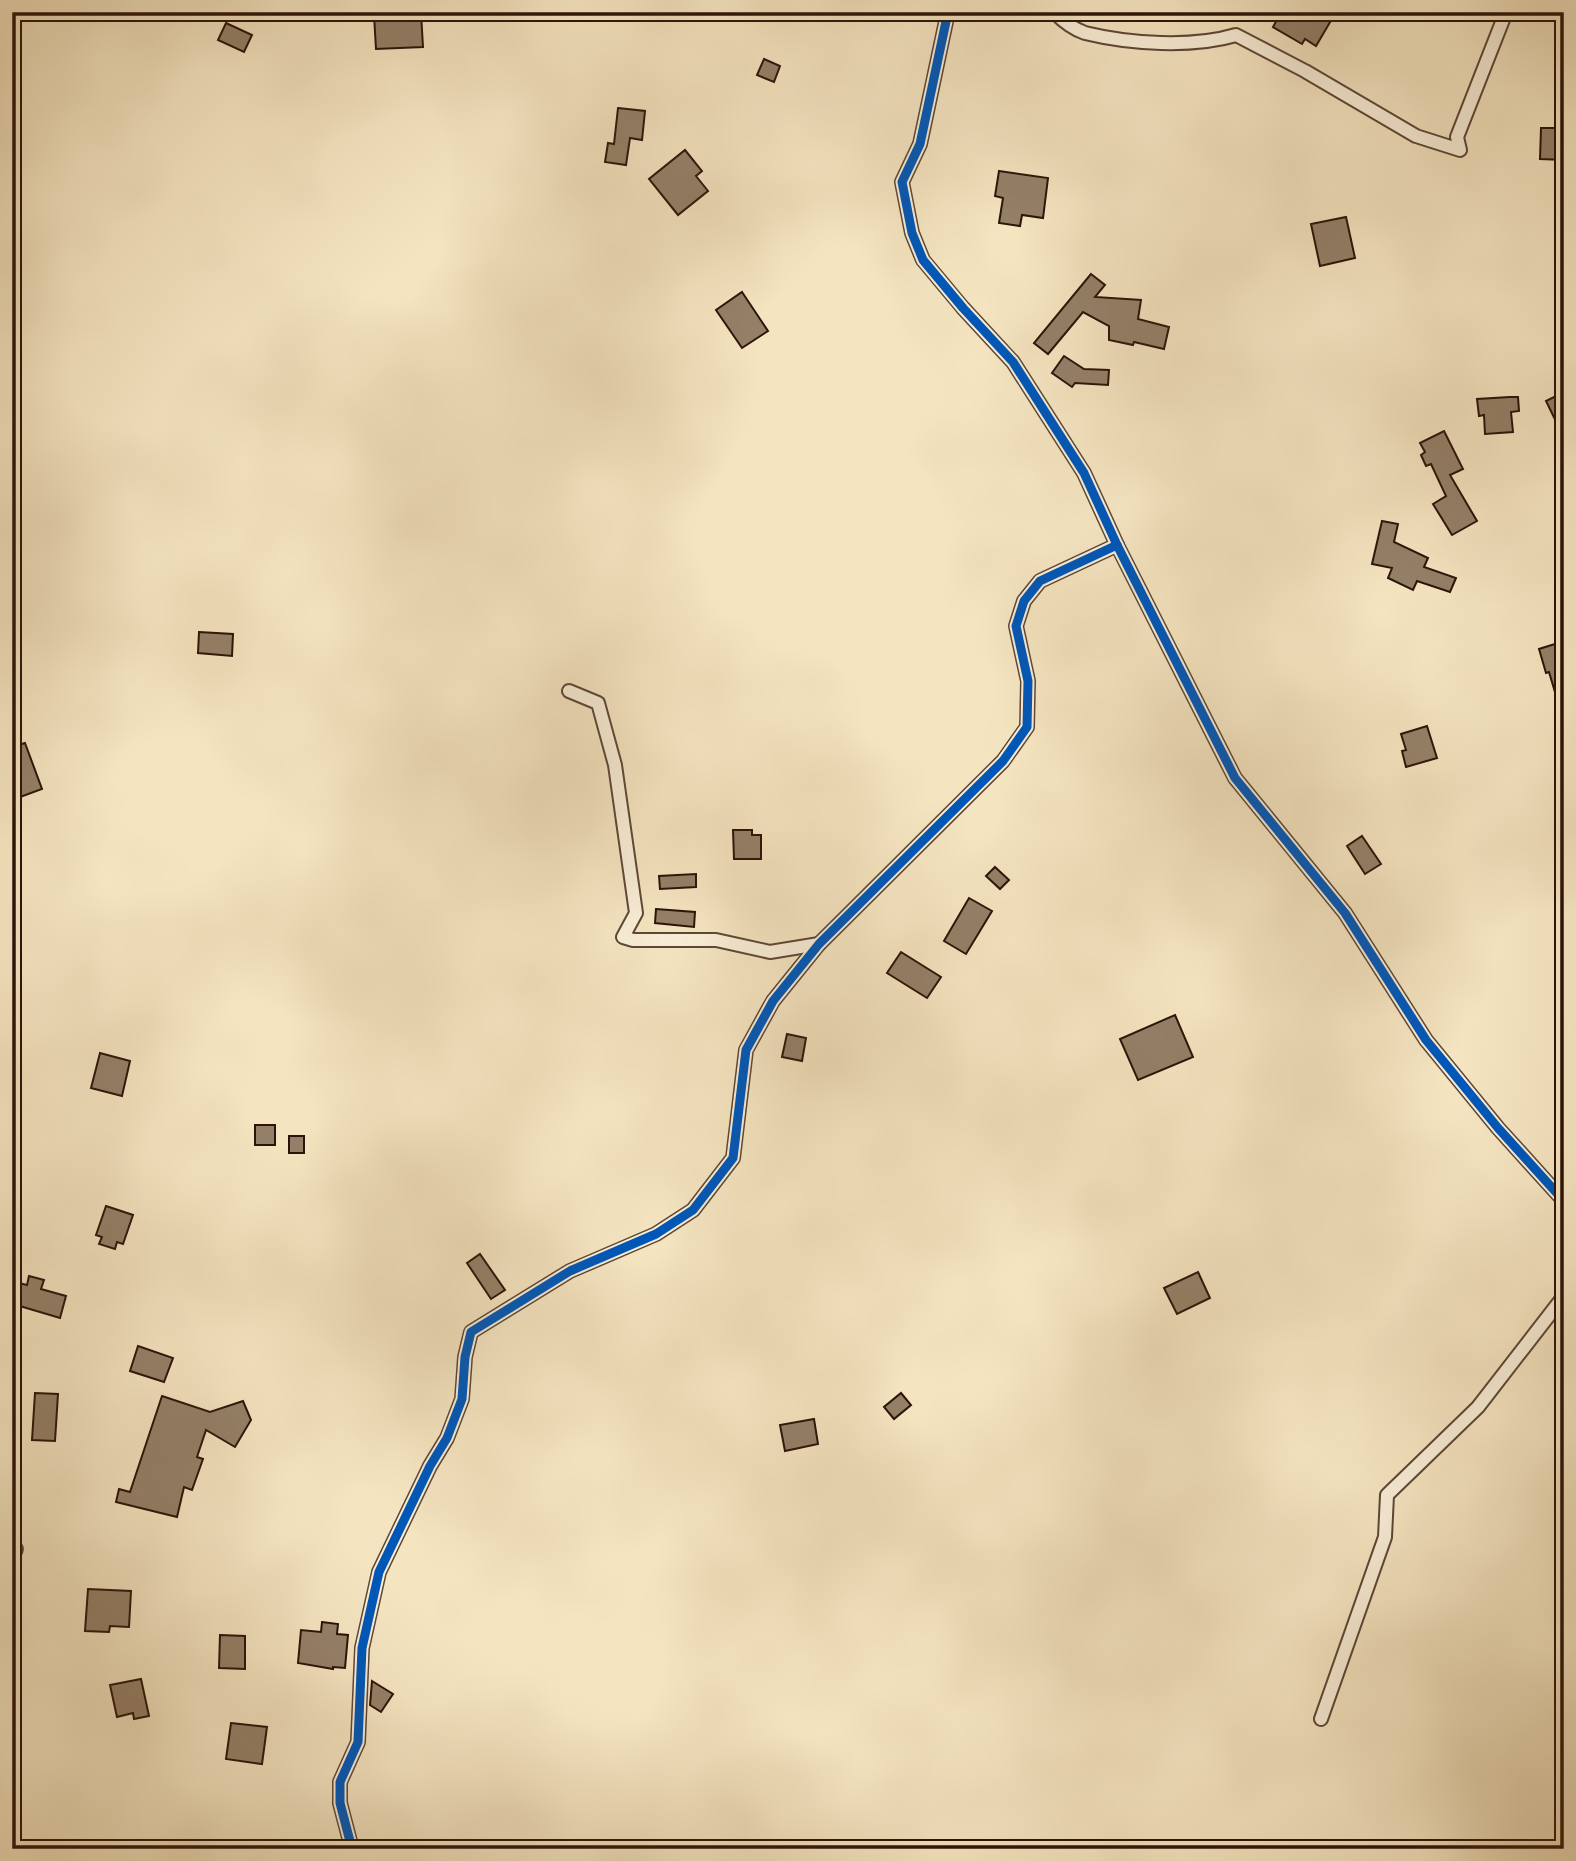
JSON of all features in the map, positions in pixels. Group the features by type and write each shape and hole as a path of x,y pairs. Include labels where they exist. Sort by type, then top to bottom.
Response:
{"street":[{"path":"948,12 920,144 902,182 912,233 923,260 1013,362 1084,473 1117,545 1235,778 1345,913 1426,1040 1498,1128 1564,1201"},
{"path":"1054,12 1063,21 1083,32 1123,39 1174,43 1214,41 1236,34 1306,71 1416,136 1460,150 1457,138 1506,12"},
{"path":"352,1849 340,1803 340,1782 358,1742 362,1648 379,1572 430,1466 447,1438 461,1399 465,1357 471,1332 570,1271 656,1234 693,1210 733,1158 746,1050 773,1001 819,944 1003,761 1027,727 1028,681 1016,626 1024,601 1040,581 1117,545"},
{"path":"569,691 598,703 615,765 636,913 624,937 633,940 716,940 770,952 819,944"},
{"path":"1321,1720 1385,1537 1388,1495 1478,1407 1564,1296"},
{"path":"12,1547 16,1549 12,1559"}],"building":[{"path":"1281,12 1336,12 1316,46 1305,39 1302,44 1273,27"},
{"path":"421,13 423,47 376,49 374,15"},
{"path":"226,23 252,35 244,52 218,40"},
{"path":"764,59 780,66 774,82 757,75"},
{"path":"618,108 645,111 642,140 630,138 626,165 605,162 608,143 614,144"},
{"path":"1541,128 1564,128 1564,160 1540,159"},
{"path":"685,150 702,171 696,176 708,191 678,215 649,179"},
{"path":"999,171 1048,178 1043,218 1022,215 1020,226 999,223 1003,198 995,196"},
{"path":"1346,217 1355,258 1320,266 1311,224"},
{"path":"1091,274 1105,285 1095,297 1141,300 1138,319 1169,327 1164,349 1109,340 1109,326 1083,312 1048,354 1034,343"},
{"path":"742,292 768,331 742,348 716,310"},
{"path":"1064,356 1084,369 1109,370 1108,385 1075,383 1072,387 1052,373"},
{"path":"1564,392 1564,438 1546,401"},
{"path":"1518,397 1519,411 1511,412 1513,432 1485,434 1484,415 1479,416 1477,399"},
{"path":"1444,431 1463,469 1450,475 1477,521 1452,535 1433,504 1446,496 1431,464 1426,466 1421,455 1425,452 1420,443"},
{"path":"1382,521 1398,524 1394,542 1428,558 1424,567 1456,578 1450,592 1417,581 1413,590 1388,578 1392,568 1372,564"},
{"path":"199,632 233,634 232,656 198,653"},
{"path":"1558,643 1564,664 1564,709 1560,709 1539,649"},
{"path":"1427,726 1437,758 1406,767 1402,751 1406,750 1401,734"},
{"path":"25,743 42,789 12,800 12,747"},
{"path":"733,830 752,830 752,835 761,835 761,859 734,859"},
{"path":"1362,836 1381,864 1365,874 1347,846"},
{"path":"995,867 1009,880 1000,889 986,876"},
{"path":"696,874 696,887 660,889 659,876"},
{"path":"969,898 992,911 966,954 944,941"},
{"path":"656,909 695,912 694,927 655,923"},
{"path":"901,952 941,977 927,998 887,973"},
{"path":"1175,1015 1193,1057 1138,1080 1120,1039"},
{"path":"787,1034 806,1038 802,1061 782,1057"},
{"path":"100,1053 130,1061 122,1096 91,1088"},
{"path":"255,1125 275,1125 275,1145 255,1145"},
{"path":"289,1136 304,1136 304,1153 289,1153"},
{"path":"106,1206 133,1215 123,1244 117,1242 115,1249 99,1244 102,1237 96,1235"},
{"path":"480,1254 505,1290 491,1299 467,1263"},
{"path":"1198,1272 1210,1298 1177,1314 1164,1288"},
{"path":"29,1276 44,1280 41,1289 66,1296 60,1318 13,1304 19,1283 27,1285"},
{"path":"138,1346 173,1358 164,1382 130,1371"},
{"path":"35,1393 58,1394 55,1441 32,1440"},
{"path":"901,1393 911,1405 894,1419 884,1407"},
{"path":"162,1396 210,1412 243,1401 251,1420 235,1447 206,1430 197,1457 203,1459 192,1490 184,1487 177,1517 116,1502 119,1489 130,1492"},
{"path":"814,1419 818,1444 785,1451 780,1425"},
{"path":"88,1589 131,1591 129,1627 110,1626 109,1632 85,1631"},
{"path":"322,1622 338,1624 337,1634 348,1635 345,1668 333,1669 298,1663 301,1630 321,1632"},
{"path":"220,1635 245,1636 245,1669 219,1668"},
{"path":"141,1679 149,1716 134,1719 133,1713 117,1717 110,1685"},
{"path":"372,1681 393,1694 381,1712 370,1705"},
{"path":"231,1723 267,1727 262,1764 226,1759"}],"cycle path":[{"path":"948,12 920,144 902,182 912,233 923,260 1013,362 1084,473 1117,545 1235,778 1345,913 1426,1040 1498,1128 1564,1201"},
{"path":"352,1849 340,1803 340,1782 358,1742 362,1648 379,1572 430,1466 447,1438 462,1399 465,1357 471,1332 570,1271 656,1234 693,1210 733,1158 746,1050 773,1001 819,944 1003,761 1027,727 1028,681 1016,626 1024,601 1040,581 1117,545"}]}
